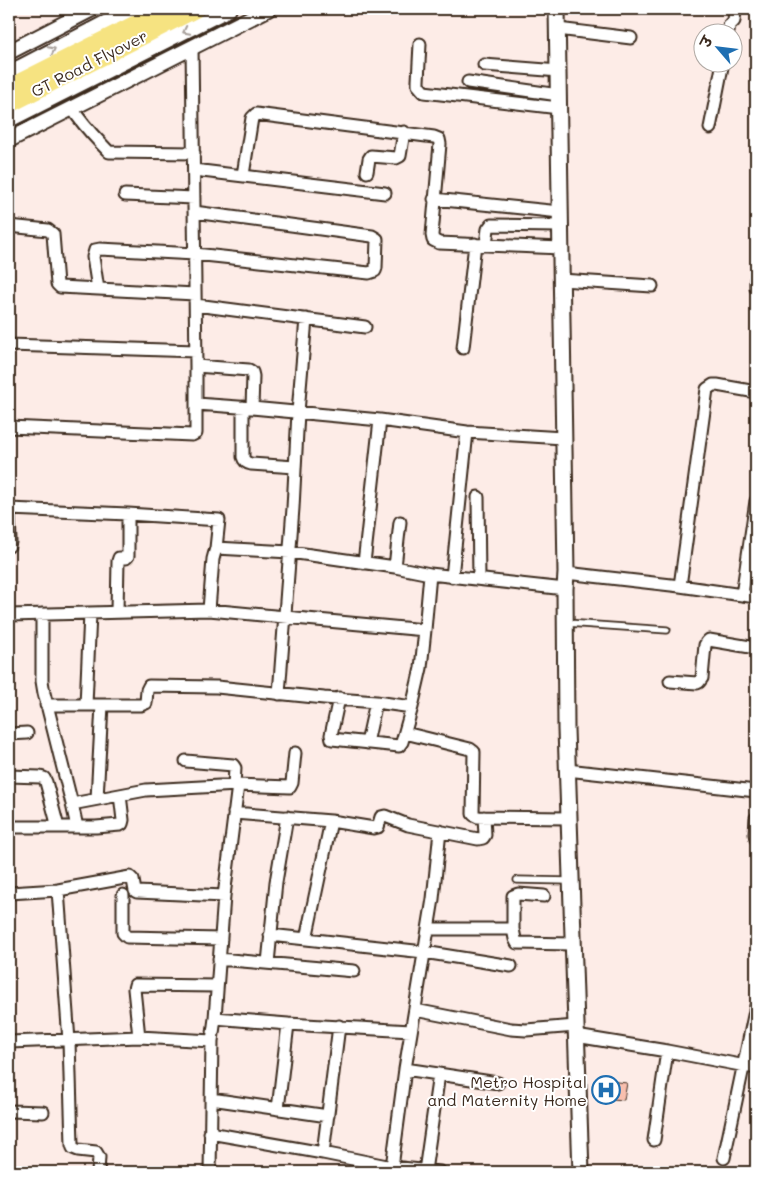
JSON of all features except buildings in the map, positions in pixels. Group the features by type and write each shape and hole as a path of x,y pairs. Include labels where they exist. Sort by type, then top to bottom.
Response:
{"highway":[{"name":"GT Road Flyover","path":"9,88 166,9"},
{"name":"GT Road Flyover","path":"9,104 195,9"}],"main road":[{"path":"557,9 566,573 564,589 569,818 581,1172"}],"street":[{"path":"9,52 92,9"},
{"path":"9,73 132,9"},
{"path":"9,120 229,9"},
{"path":"9,140 268,9"},
{"path":"733,22 735,9"},
{"path":"558,29 631,38"},
{"path":"420,44 418,85 424,92 559,102"},
{"path":"9,427 192,435 196,433 192,47"},
{"path":"484,64 559,71"},
{"path":"710,128 720,72"},
{"path":"468,82 559,102"},
{"path":"72,108 89,132 109,152 194,153"},
{"path":"243,175 252,118 256,114 434,137 439,139 440,144 434,199 433,240 439,243 561,248"},
{"path":"367,172 371,156 396,158 400,156 404,132"},
{"path":"194,170 385,193"},
{"path":"125,195 194,198"},
{"path":"434,199 560,219"},
{"path":"98,289 93,257 95,250 100,249 195,254 370,273 375,271 376,268 377,239 372,236 194,212"},
{"path":"463,348 480,244 491,225 560,219"},
{"path":"9,226 52,232 58,286 196,300 365,327"},
{"path":"756,279 756,288"},
{"path":"561,280 652,286"},
{"path":"279,694 306,319"},
{"path":"9,345 196,351"},
{"path":"196,366 249,370 252,372 244,460 250,464 295,467"},
{"path":"680,586 707,389 717,385 756,392"},
{"path":"196,404 380,420 467,432 563,438"},
{"path":"364,563 380,420"},
{"path":"452,576 467,432"},
{"path":"478,497 479,579"},
{"path":"742,595 756,501"},
{"path":"9,546 9,509 218,520 209,610"},
{"path":"117,611 118,561 119,558 127,557 128,554 128,514"},
{"path":"395,567 400,522"},
{"path":"216,548 290,552 430,574 564,589"},
{"path":"566,573 756,597"},
{"path":"339,698 331,737 335,740 399,746 405,733 421,668 430,574"},
{"path":"9,615 209,610 425,630"},
{"path":"86,705 90,613"},
{"path":"42,614 42,681 46,705 77,827"},
{"path":"670,681 699,682 702,678 705,645 709,640 756,648"},
{"path":"46,705 144,705 146,690 149,686 217,686 412,707"},
{"path":"367,743 376,702"},
{"path":"96,799 102,705"},
{"path":"9,734 27,733"},
{"path":"405,733 473,751 475,755 473,814 476,816 569,818"},
{"path":"72,804 146,790 236,785 290,787 295,754"},
{"path":"186,761 233,765 235,768 236,785 224,896 212,1042 210,1172"},
{"path":"568,770 756,791"},
{"path":"9,776 37,776 44,778 58,827"},
{"path":"9,826 117,826 122,824 123,820 120,795"},
{"path":"234,813 331,821 376,828 381,817 385,816 408,825 481,838 484,838 485,835 484,817"},
{"path":"268,963 276,882 287,817"},
{"path":"756,818 754,834 756,839"},
{"path":"306,939 331,821"},
{"path":"392,1167 405,1069 428,929 440,831"},
{"path":"9,894 58,890 130,877 132,878 134,891 137,892 224,896"},
{"path":"58,890 68,1040 72,1146 78,1150 96,1152 99,1157 98,1172"},
{"path":"544,896 518,894 513,896 513,929 517,943 573,944"},
{"path":"123,895 124,933 127,937 221,939"},
{"path":"428,929 513,929"},
{"path":"270,935 424,952 511,966"},
{"path":"220,959 354,971"},
{"path":"138,1038 135,985 217,986"},
{"path":"724,1158 756,1006"},
{"path":"415,1010 511,1029 576,1031 756,1068"},
{"path":"215,1018 411,1031"},
{"path":"278,1109 288,1024"},
{"path":"323,1153 339,1026"},
{"path":"9,1042 138,1038 212,1042"},
{"path":"654,1140 667,1051"},
{"path":"405,1069 498,1083"},
{"path":"425,1171 439,1074"},
{"path":"211,1099 328,1116"},
{"path":"9,1111 43,1112"},
{"path":"210,1133 409,1170 440,1172"}],"lane":[{"path":"565,623 667,630"},
{"path":"517,880 571,881"}],"place":[{"name":"Metro Hospital and Maternity Home","path":"606,1090"}]}
